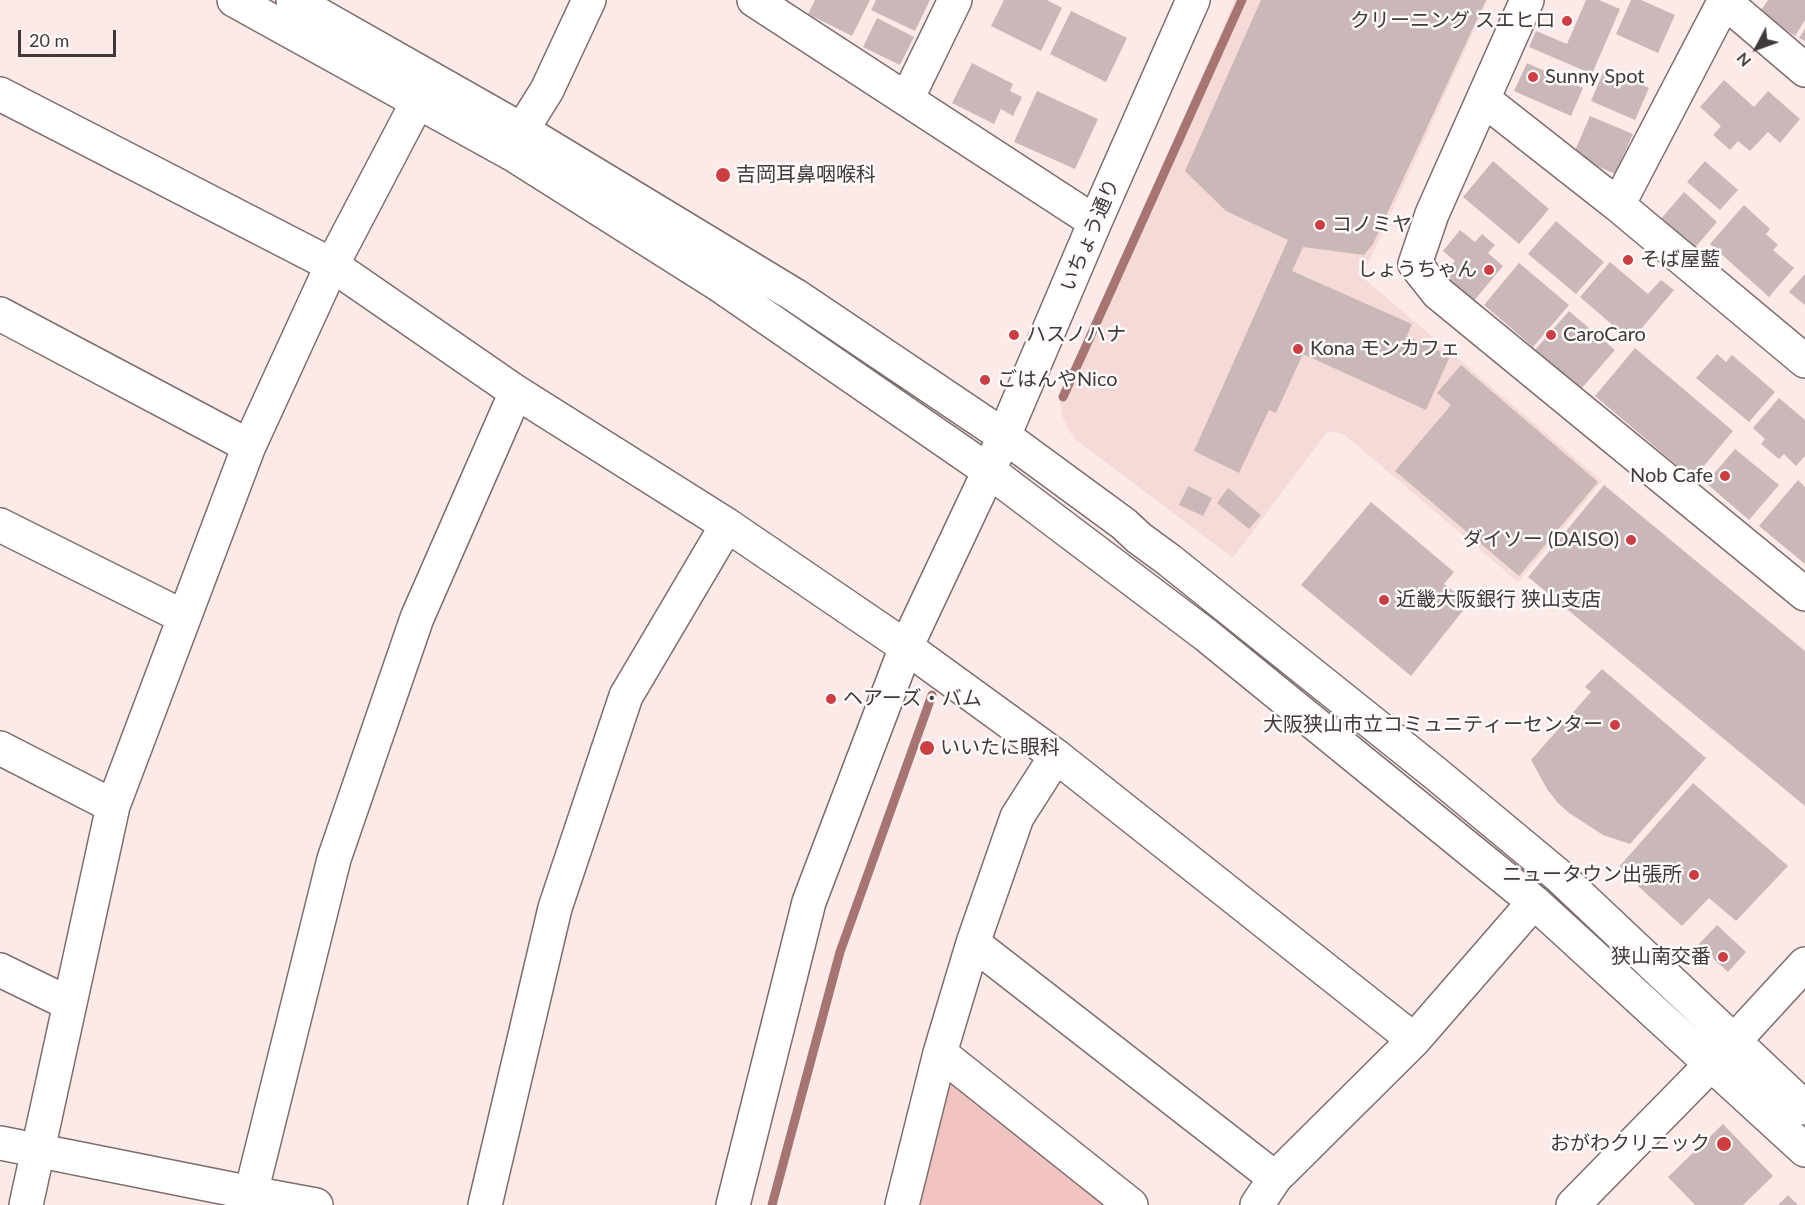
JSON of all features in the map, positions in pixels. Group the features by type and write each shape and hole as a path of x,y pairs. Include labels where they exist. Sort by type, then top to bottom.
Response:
{"street":[{"path":"234,0 514,155 718,284 989,471 1206,635 1534,902 1805,1150"},
{"path":"293,0 522,130 796,296 1004,436 1124,524 1435,773 1559,876 1805,1108"},
{"path":"522,130 547,90 589,0"},
{"path":"907,99 955,0"},
{"name":"いちょう通り","path":"733,1205 809,902 906,647 989,471 1095,222 1194,0"},
{"path":"1527,0 1432,214 1415,264 1438,292 1805,594"},
{"path":"1618,205 1724,1 1805,70"},
{"path":"765,3 1095,222"},
{"path":"0,94 332,265 516,392 727,525 906,647 1056,756 1414,1040"},
{"path":"1483,99 1618,205 1805,361"},
{"path":"26,1205 113,806 249,446 332,265 418,101"},
{"path":"0,315 249,446"},
{"path":"251,1193 334,859 417,618 516,392"},
{"path":"0,525 184,617"},
{"path":"485,1205 555,908 626,696 727,525"},
{"path":"0,748 113,806"},
{"path":"902,1205 940,1053 973,943 1017,817 1056,756"},
{"path":"1257,1205 1275,1178 1414,1040 1534,902"},
{"path":"973,943 1275,1178"},
{"path":"1573,1205 1735,1040 1805,964"},
{"path":"0,970 70,1004"},
{"path":"940,1053 1131,1205"},
{"path":"0,1143 316,1205"}],"shaded area":[{"path":"1235,0 1488,0 1362,277 1602,481 1518,582 1345,435 1328,431 1233,558 1075,439 1068,429 1062,415 1060,400"},
{"path":"949,1067 1124,1205 919,1205"}],"building":[{"path":"815,0 870,0 852,36 808,14"},
{"path":"876,0 930,0 915,31 871,10"},
{"path":"1004,0 1047,0 1062,8 1041,51 991,26"},
{"name":"コノミヤ","path":"1261,0 1486,0 1373,244 1364,255 1303,247 1292,271 1412,324 1407,336 1450,356 1426,410 1303,354 1276,413 1269,410 1239,473 1194,451 1288,240 1226,211 1185,171"},
{"path":"1586,0 1599,0 1620,9 1592,74 1529,47 1536,31 1567,44"},
{"path":"1631,0 1641,0 1675,15 1658,53 1616,34"},
{"path":"1768,0 1805,0 1805,20 1795,36 1759,13"},
{"path":"1071,11 1127,38 1106,82 1050,54"},
{"path":"877,18 914,37 900,65 863,47"},
{"path":"1805,29 1805,41 1799,38"},
{"path":"972,63 1013,84 1010,91 1022,97 1013,116 1001,109 994,124 952,103"},
{"path":"1527,63 1583,88 1571,116 1514,91"},
{"path":"1605,68 1649,88 1635,120 1591,101"},
{"path":"1724,80 1754,107 1768,91 1800,119 1780,143 1768,132 1750,151 1738,141 1730,150 1713,135 1721,126 1700,107"},
{"path":"1037,91 1098,119 1075,169 1014,142"},
{"path":"1590,116 1633,134 1615,174 1573,155"},
{"path":"1493,161 1549,209 1519,244 1463,197"},
{"path":"1705,161 1738,190 1720,210 1687,182"},
{"path":"1684,192 1717,222 1693,250 1660,220"},
{"path":"1744,205 1770,229 1766,234 1778,245 1773,250 1794,268 1769,297 1710,244"},
{"path":"1556,221 1604,262 1576,294 1528,254"},
{"path":"1460,230 1475,242 1482,234 1495,245 1488,253 1503,266 1472,303 1441,277 1455,261 1443,251"},
{"path":"1610,262 1648,294 1661,280 1674,290 1631,341 1580,297"},
{"path":"1519,263 1569,305 1533,347 1484,305"},
{"path":"1805,274 1805,305 1789,292"},
{"path":"1569,311 1615,350 1581,389 1535,350"},
{"path":"1635,348 1733,431 1693,479 1595,396"},
{"path":"1717,354 1726,362 1732,355 1775,392 1749,422 1696,378"},
{"path":"1461,365 1598,482 1519,576 1395,471 1451,405 1437,393"},
{"path":"1779,398 1805,420 1805,456 1796,466 1784,454 1779,459 1761,444 1765,439 1753,428"},
{"path":"1735,449 1779,485 1749,520 1706,483"},
{"path":"1798,480 1805,487 1805,564 1759,526"},
{"path":"1604,485 1805,651 1805,806 1528,577"},
{"path":"1188,486 1212,498 1203,516 1179,505"},
{"path":"1228,488 1261,515 1249,529 1217,503"},
{"path":"1371,502 1454,572 1444,584 1469,603 1411,676 1301,585"},
{"name":"大阪狭山市立コミュニティーセンター","path":"1602,669 1706,758 1630,844 1603,835 1569,813 1547,789 1531,760 1591,692 1585,687"},
{"path":"1693,783 1788,866 1736,921 1709,898 1682,926 1618,868"},
{"path":"1717,925 1746,952 1728,972 1698,945"},
{"path":"1723,1124 1773,1176 1743,1205 1695,1205 1668,1177"},
{"path":"1788,1195 1798,1205 1778,1205"}],"waterway":[{"path":"1063,397 1242,0"},
{"path":"772,1205 840,952 932,695"}],"place":[{"name":"クリーニング スエヒロ","path":"1567,21"},
{"name":"Sunny Spot","path":"1533,77"},
{"name":"吉岡耳鼻咽喉科","path":"723,175"},
{"name":"コノミヤ","path":"1320,225"},
{"name":"そば屋藍","path":"1628,260"},
{"name":"しょうちゃん","path":"1489,270"},
{"name":"ハスノハナ","path":"1014,335"},
{"name":"CaroCaro","path":"1551,335"},
{"name":"Kona モンカフェ","path":"1298,349"},
{"name":"ごはんやNico","path":"985,380"},
{"name":"Nob Cafe","path":"1725,476"},
{"name":"ダイソー (DAISO)","path":"1631,540"},
{"name":"近畿大阪銀行 狭山支店","path":"1384,600"},
{"name":"ヘアーズ・バム","path":"831,699"},
{"name":"大阪狭山市立コミュニティーセンター","path":"1615,725"},
{"name":"いいたに眼科","path":"927,748"},
{"name":"ニュータウン出張所","path":"1694,875"},
{"name":"狭山南交番","path":"1723,957"},
{"name":"おがわクリニック","path":"1724,1144"}]}
